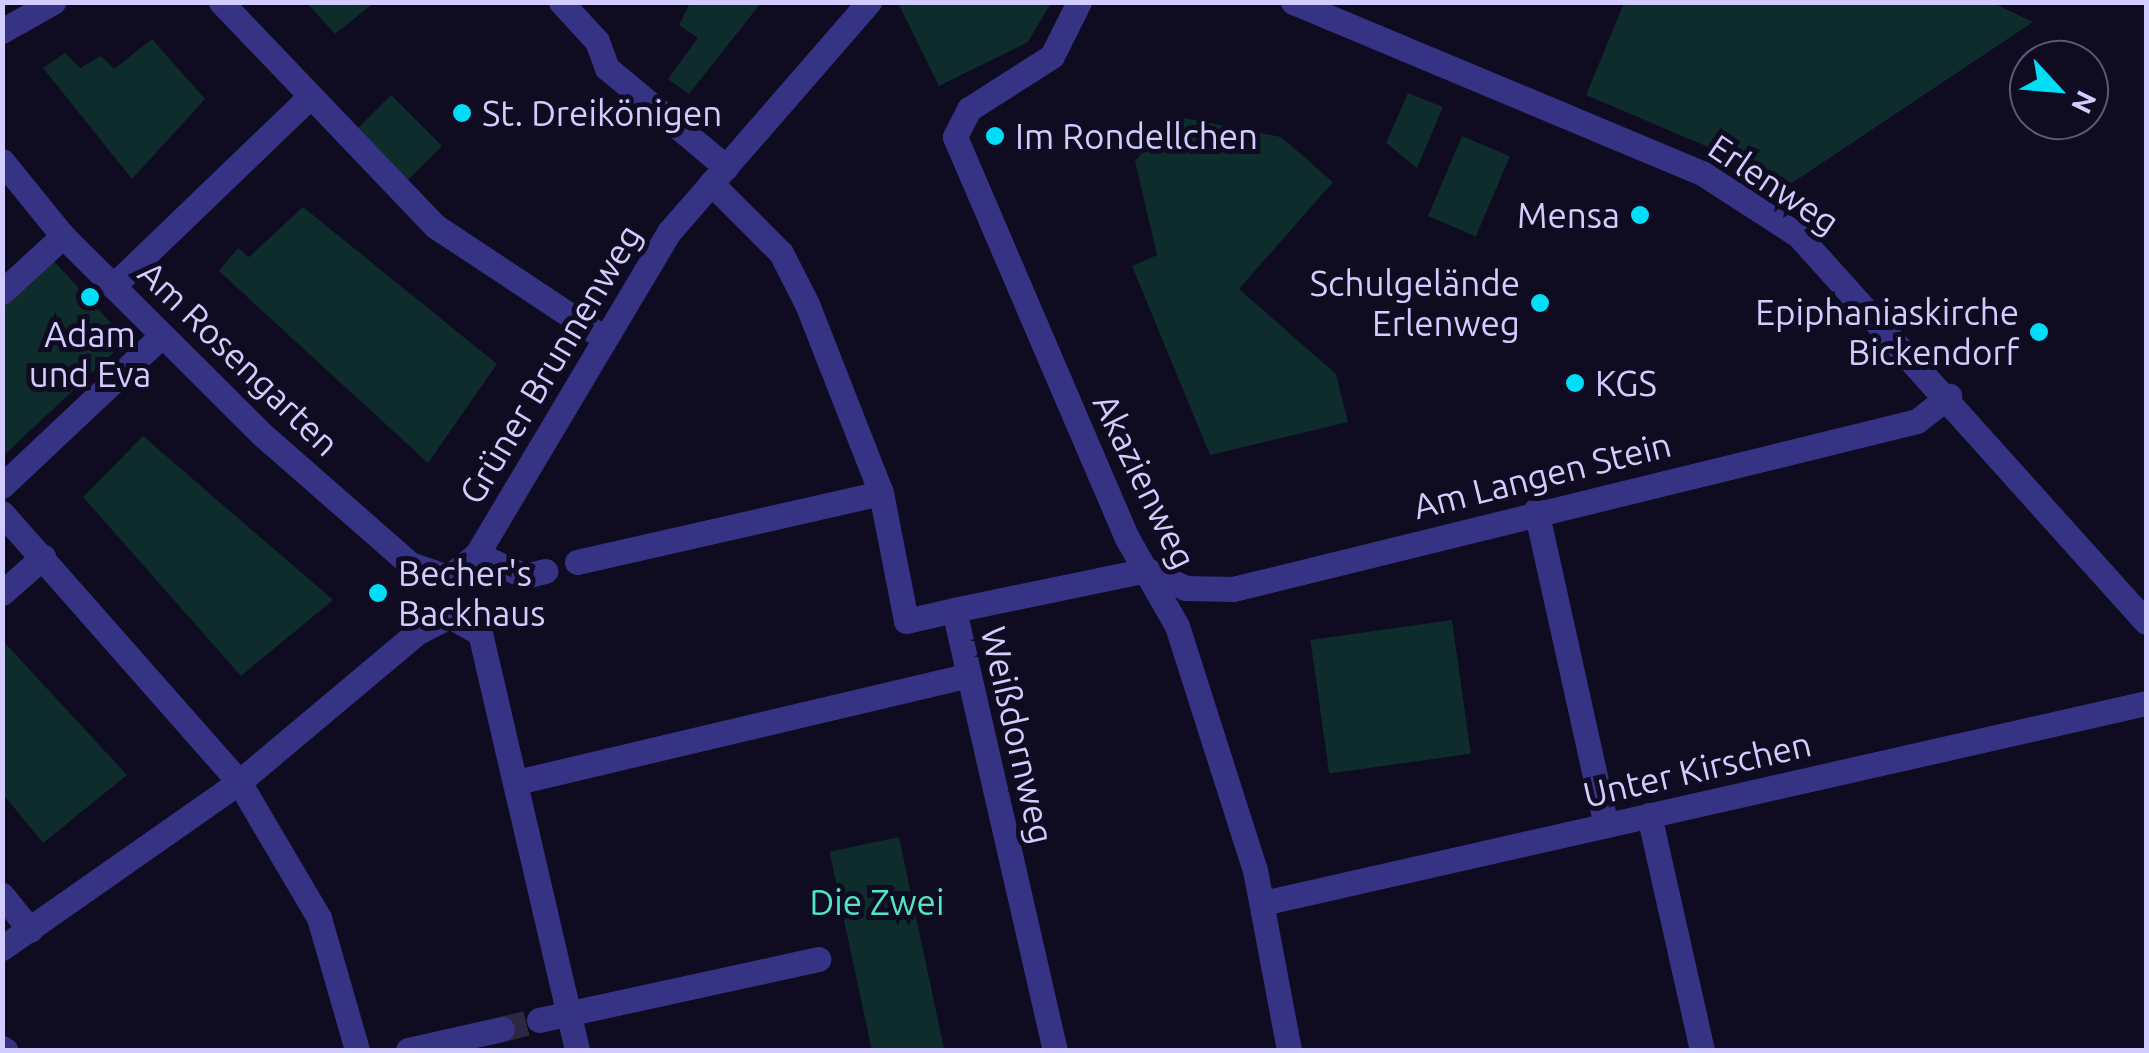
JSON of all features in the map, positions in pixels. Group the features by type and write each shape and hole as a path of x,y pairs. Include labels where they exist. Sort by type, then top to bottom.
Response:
{"street":[{"path":"2,31 53,2"},
{"path":"220,2 306,100 435,226 601,336"},
{"name":"Weißdornweg","path":"561,2 597,40 607,68 718,175 781,253 881,493 906,621 954,610 965,676 1055,1050"},
{"name":"Grüner Brunnenweg","path":"448,577 477,554 601,336 718,175 868,2"},
{"name":"Akazienweg","path":"1080,2 1052,56 968,109 954,137 1148,570 1177,626 1264,903 1288,1050"},
{"name":"Erlenweg","path":"1293,2 1702,173 1798,235 1948,396 2146,622"},
{"path":"113,286 306,100"},
{"name":"Am Rosengarten","path":"2,161 64,236 161,336 410,564 448,577"},
{"path":"2,292 64,236"},
{"path":"2,486 161,336"},
{"name":"Am Langen Stein","path":"1148,570 1186,588 1233,589 1536,510 1917,421 1948,396"},
{"path":"577,562 881,493"},
{"path":"1536,510 1606,825"},
{"path":"2,514 239,782 318,918 357,1050"},
{"path":"477,554 526,576 545,572"},
{"path":"2,593 43,557"},
{"path":"954,610 1148,570"},
{"path":"2,948 239,782 418,632 450,616 480,633 520,781 577,1050"},
{"path":"520,781 965,676"},
{"name":"Unter Kirschen","path":"1264,903 2146,703"},
{"path":"1649,815 1702,1050"},
{"path":"2,895 30,930"},
{"path":"539,1020 818,959"},
{"path":"408,1050 502,1029"}],"green space":[{"path":"898,2 1051,3 1028,42 939,86"},
{"path":"307,3 374,3 335,34"},
{"path":"690,3 761,3 689,94 668,79 698,38 679,25"},
{"path":"1624,3 1993,3 2033,22 1780,191 1708,147 1586,95"},
{"path":"152,39 205,99 132,179 43,68 65,53 80,68 101,56 114,69"},
{"path":"1408,93 1443,107 1417,168 1386,143"},
{"path":"391,95 442,146 407,181 356,130"},
{"path":"1174,116 1281,137 1333,182 1239,289 1336,374 1348,422 1210,455 1132,266 1157,255 1135,161"},
{"path":"1462,136 1510,156 1476,236 1428,216"},
{"path":"303,207 497,364 428,463 219,271 238,248 249,257"},
{"path":"51,258 127,340 3,456 3,303"},
{"path":"143,436 333,600 241,676 83,497"},
{"path":"1452,620 1471,754 1329,774 1310,640"},
{"path":"4,642 127,775 43,843 3,794"},
{"name":"Die Zwei","path":"899,837 944,1050 872,1050 830,852"}],"tunnel":[{"path":"502,1029 539,1020"}],"place":[{"name":"St. Dreikönigen","path":"462,113"},
{"name":"Im Rondellchen","path":"995,136"},
{"name":"Mensa","path":"1640,215"},
{"name":"Adam und Eva","path":"90,297"},
{"name":"Schulgelände Erlenweg","path":"1540,303"},
{"name":"Epiphaniaskirche Bickendorf","path":"2039,332"},
{"name":"KGS","path":"1575,383"},
{"name":"Becher's Backhaus","path":"378,593"}]}
